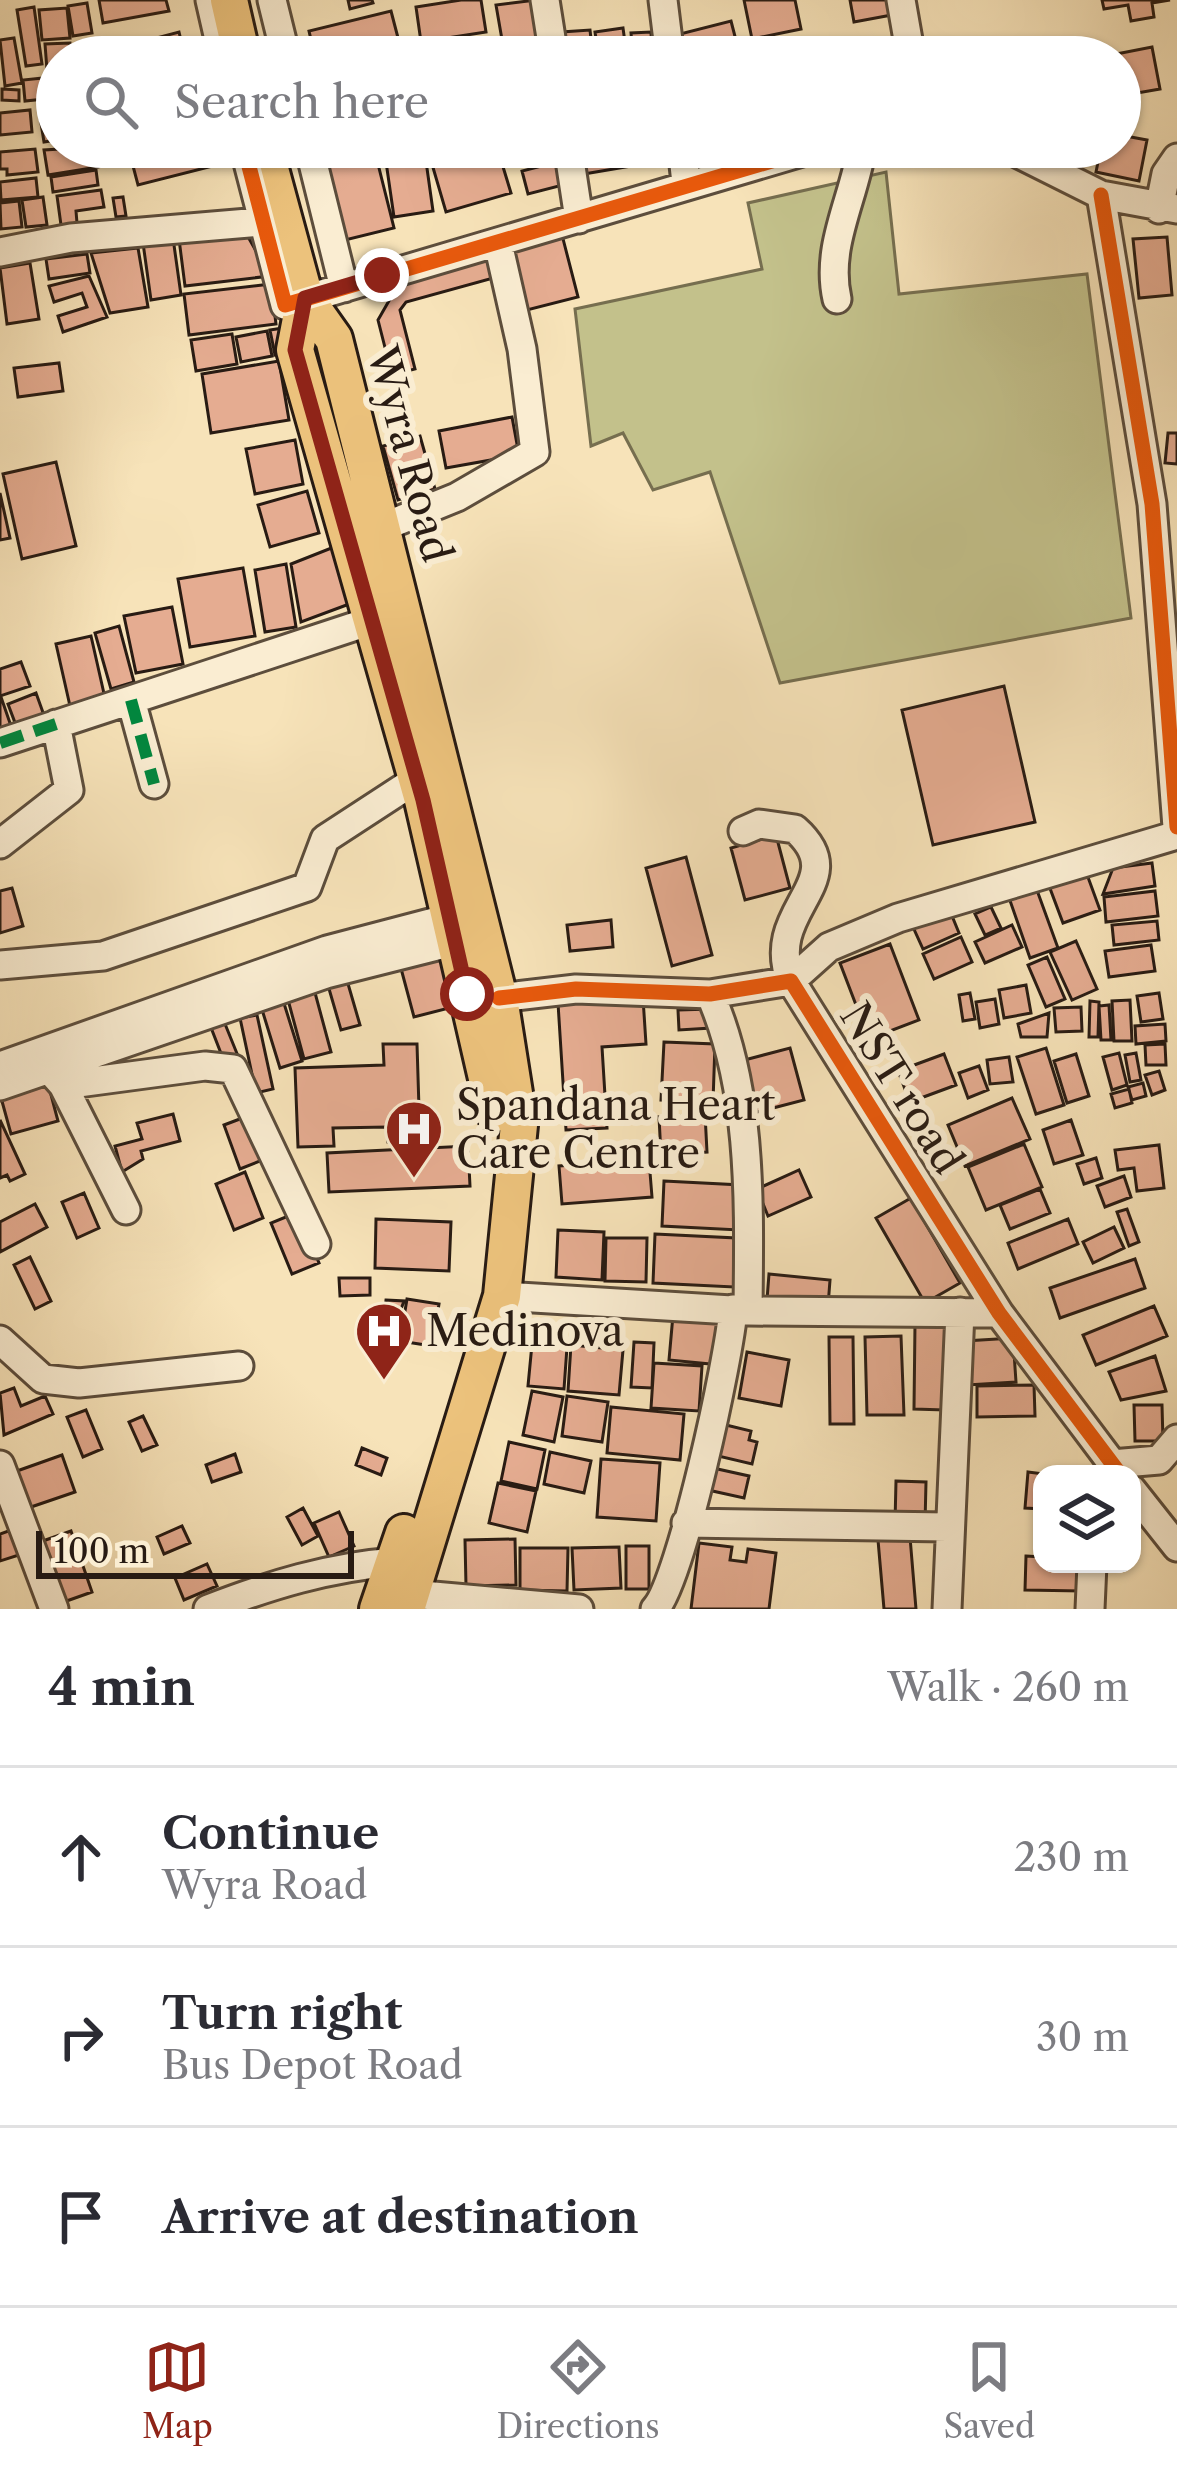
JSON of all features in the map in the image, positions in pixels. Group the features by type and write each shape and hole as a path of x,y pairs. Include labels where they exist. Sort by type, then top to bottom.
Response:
{"main road":[{"path":"229,0 237,36"},
{"path":"266,168 273,233 305,298"},
{"name":"Wyra Road","path":"305,298 334,339 383,527 389,615 417,779 466,925 499,998 518,1125 502,1296 437,1469 398,1593"},
{"name":"Wyra Road","path":"305,298 295,350 389,615 466,925 498,1129 496,1188 477,1308 437,1469"}],"street":[{"path":"210,0 218,36"},
{"path":"272,0 281,36"},
{"path":"545,0 551,36"},
{"path":"663,0 667,36"},
{"path":"901,0 907,36"},
{"path":"1047,168 1101,195 1168,209 1166,174 1177,158"},
{"path":"0,252 71,238 273,233 251,168"},
{"path":"314,168 344,288"},
{"path":"571,168 579,219"},
{"path":"684,168 686,183"},
{"path":"305,298 742,168"},
{"path":"837,298 832,249 859,168"},
{"path":"743,831 781,824 795,829 817,857 819,870 792,914 785,937 784,965 791,981 829,947 898,918 1177,831 1152,504 1101,195"},
{"path":"383,527 457,497 535,452 522,349 499,243"},
{"path":"0,743 389,615"},
{"path":"131,700 154,784"},
{"path":"0,844 69,790 56,724"},
{"path":"0,965 103,956 308,887 325,839 417,779"},
{"path":"0,1066 327,950 466,925"},
{"path":"56,1076 466,925"},
{"name":"NST road","path":"499,998 576,989 710,994 791,981 999,1313 1109,1465"},
{"path":"655,1609 686,1523 741,1310 748,1176 727,1033 710,994"},
{"path":"0,1086 56,1076 205,1066 232,1069 316,1244"},
{"path":"56,1076 126,1210"},
{"path":"502,1296 741,1310 999,1313"},
{"path":"946,1609 960,1312"},
{"path":"0,1340 44,1379 80,1383 239,1366"},
{"path":"1138,1465 1159,1460 1177,1439"},
{"path":"0,1465 54,1609"},
{"path":"1141,1501 1177,1547"},
{"path":"686,1523 947,1527"},
{"path":"208,1609 328,1570 398,1593 580,1609"},
{"path":"1090,1609 1092,1573"}],"shaded area":[{"path":"886,172 899,294 1087,274 1131,618 780,683 710,472 653,490 623,433 591,446 575,309 762,269 748,203"}],"building":[{"path":"99,0 166,0 169,11 103,23"},
{"path":"348,0 372,0 373,3 350,9"},
{"path":"481,0 486,32 420,36 416,7"},
{"path":"536,0 542,36 501,36 496,5"},
{"path":"744,0 795,0 801,29 751,36"},
{"path":"850,0 895,0 897,14 854,22"},
{"path":"1102,0 1170,0 1152,3 1154,17 1131,21 1128,5 1104,9"},
{"path":"87,3 92,33 73,36 68,6"},
{"path":"34,7 36,65 26,66 17,10"},
{"path":"67,8 70,36 42,36 39,10"},
{"path":"391,11 398,36 310,36 309,31"},
{"path":"731,21 735,36 676,36"},
{"path":"623,28 624,36 596,36 595,32"},
{"path":"590,30 591,36 562,36 562,32"},
{"path":"14,38 22,83 5,86 0,40"},
{"path":"1152,47 1160,89 1141,92 1141,49"},
{"path":"36,79 36,100 25,101 23,80"},
{"path":"2,89 19,90 19,101 2,100"},
{"path":"30,110 32,132 0,135 0,113"},
{"path":"1141,139 1147,140 1139,181 1096,172 1097,168 1141,168"},
{"path":"35,149 38,172 7,175 7,169 0,169 0,152"},
{"path":"47,168 92,168 48,175"},
{"path":"134,168 205,168 138,185"},
{"path":"319,168 379,168 394,228 337,242"},
{"path":"387,168 427,168 433,211 394,217"},
{"path":"433,168 503,168 511,193 446,212"},
{"path":"559,168 563,185 528,194 522,171"},
{"path":"577,168 619,168 578,175"},
{"path":"96,170 98,185 53,192 51,177"},
{"path":"36,178 38,197 1,200 0,182"},
{"path":"101,190 104,207 76,211 77,223 61,225 57,196"},
{"path":"43,197 47,225 26,227 22,200"},
{"path":"123,197 126,216 116,217 113,198"},
{"path":"19,201 22,227 1,229 0,203"},
{"path":"561,231 578,297 523,311 507,244"},
{"path":"247,235 270,276 185,286 179,239"},
{"path":"1167,237 1172,295 1139,298 1133,239"},
{"path":"173,238 181,295 151,300 143,243"},
{"path":"138,248 148,307 110,313 91,253"},
{"path":"490,253 497,277 406,302 400,310 415,369 392,375 378,320 402,278"},
{"path":"87,254 90,273 49,279 46,259"},
{"path":"30,263 39,319 7,324 0,268"},
{"path":"89,276 107,317 63,332 58,316 87,307 82,293 54,302 49,286"},
{"path":"271,284 276,324 189,335 184,294"},
{"path":"283,328 288,352 275,355 270,330"},
{"path":"267,331 272,356 241,362 236,337"},
{"path":"232,334 237,364 196,371 191,340"},
{"path":"279,361 289,420 211,433 202,374"},
{"path":"59,363 63,391 18,397 14,368"},
{"path":"512,417 519,455 446,468 439,431"},
{"path":"1168,433 1177,433 1177,464 1165,463"},
{"path":"420,436 435,489 398,500 383,446"},
{"path":"295,440 303,484 255,494 246,449"},
{"path":"56,462 76,546 22,559 3,474"},
{"path":"307,491 319,533 270,547 258,505"},
{"path":"0,493 10,538 0,540"},
{"path":"339,545 360,600 301,622 291,564"},
{"path":"286,564 296,627 265,632 255,570"},
{"path":"243,568 255,636 190,647 178,579"},
{"path":"172,607 183,664 136,673 124,616"},
{"path":"119,626 134,682 111,689 95,633"},
{"path":"91,636 105,698 70,706 56,644"},
{"path":"21,662 30,686 0,696 0,669"},
{"path":"1004,686 1035,822 933,845 902,710"},
{"path":"36,693 45,718 17,728 8,704"},
{"path":"0,698 11,726 0,730"},
{"path":"776,835 790,888 745,900 731,848"},
{"path":"686,857 712,955 672,966 646,868"},
{"path":"1152,863 1155,886 1103,894 1113,868"},
{"path":"1085,869 1100,910 1063,923 1048,883"},
{"path":"1034,882 1058,948 1030,958 1007,892"},
{"path":"12,888 23,926 0,933 0,891"},
{"path":"1155,891 1158,916 1106,922 1104,897"},
{"path":"991,907 1001,928 985,935 975,914"},
{"path":"950,911 959,933 923,949 913,927"},
{"path":"611,920 613,947 570,951 567,925"},
{"path":"1157,921 1159,940 1114,945 1112,925"},
{"path":"1012,925 1022,947 985,963 975,942"},
{"path":"961,937 972,962 934,979 923,954"},
{"path":"1076,941 1097,989 1072,1000 1050,952"},
{"path":"890,944 919,1020 869,1039 840,963"},
{"path":"1151,945 1155,971 1109,977 1105,951"},
{"path":"442,949 457,1006 414,1017 399,961"},
{"path":"1047,957 1065,999 1046,1007 1028,965"},
{"path":"344,970 360,1025 341,1030 325,975"},
{"path":"1026,985 1031,1013 1004,1018 999,990"},
{"path":"314,989 331,1052 304,1059 287,996"},
{"path":"970,993 975,1019 963,1021 959,995"},
{"path":"1159,993 1163,1019 1141,1022 1137,996"},
{"path":"282,997 302,1061 280,1068 260,1003"},
{"path":"643,998 646,1044 602,1047 607,1128 566,1130 558,1003"},
{"path":"995,999 999,1024 980,1028 976,1002"},
{"path":"1130,1000 1132,1041 1114,1041 1112,1001"},
{"path":"1090,1001 1099,1002 1098,1037 1089,1037"},
{"path":"1109,1005 1111,1040 1101,1040 1099,1006"},
{"path":"1081,1007 1082,1031 1056,1032 1054,1008"},
{"path":"711,1009 711,1028 679,1030 678,1010"},
{"path":"1049,1013 1047,1037 1021,1037 1018,1024"},
{"path":"257,1015 273,1089 256,1093 240,1018"},
{"path":"223,1019 238,1056 224,1061 210,1025"},
{"path":"1165,1024 1166,1041 1136,1044 1135,1026"},
{"path":"664,1042 715,1044 713,1102 661,1100"},
{"path":"383,1044 417,1044 420,1141 388,1142 387,1127 333,1128 334,1146 298,1147 295,1068 384,1065"},
{"path":"1165,1044 1166,1065 1146,1065 1145,1045"},
{"path":"790,1048 804,1100 746,1115 733,1063"},
{"path":"1046,1048 1064,1105 1036,1114 1017,1057"},
{"path":"1119,1053 1127,1085 1112,1090 1103,1057"},
{"path":"1136,1053 1141,1080 1130,1082 1125,1055"},
{"path":"944,1054 956,1085 910,1102 898,1071"},
{"path":"1076,1054 1089,1096 1067,1103 1054,1061"},
{"path":"1009,1057 1013,1082 990,1084 987,1060"},
{"path":"979,1066 988,1090 968,1098 959,1073"},
{"path":"1159,1071 1165,1090 1152,1095 1145,1075"},
{"path":"46,1076 58,1121 11,1134 0,1094"},
{"path":"1143,1083 1146,1096 1132,1100 1128,1087"},
{"path":"1129,1089 1132,1103 1115,1108 1111,1094"},
{"path":"1012,1098 1030,1139 965,1166 948,1125"},
{"path":"173,1114 180,1141 141,1151 143,1159 122,1172 115,1146 142,1139 137,1123"},
{"path":"253,1114 270,1157 240,1169 224,1125"},
{"path":"705,1114 707,1152 661,1155 659,1117"},
{"path":"0,1120 25,1174 10,1181 7,1175 0,1178"},
{"path":"1071,1120 1083,1155 1054,1164 1043,1130"},
{"path":"1024,1144 1042,1187 986,1210 968,1167"},
{"path":"1159,1145 1164,1188 1137,1191 1134,1168 1118,1170 1115,1150"},
{"path":"468,1146 470,1186 329,1192 327,1153"},
{"path":"1096,1158 1102,1178 1084,1184 1077,1164"},
{"path":"649,1160 652,1197 562,1204 559,1166"},
{"path":"799,1170 811,1197 768,1216 757,1189"},
{"path":"245,1172 263,1218 234,1230 216,1184"},
{"path":"1124,1176 1131,1197 1105,1207 1097,1186"},
{"path":"664,1181 741,1185 739,1230 662,1226"},
{"path":"1040,1189 1050,1213 1010,1229 1000,1205"},
{"path":"84,1193 99,1228 77,1238 62,1202"},
{"path":"911,1198 960,1283 925,1303 876,1218"},
{"path":"35,1204 47,1227 0,1252 0,1222"},
{"path":"1127,1209 1139,1242 1129,1246 1117,1212"},
{"path":"298,1212 319,1263 292,1274 271,1223"},
{"path":"376,1219 451,1222 449,1271 375,1268"},
{"path":"1068,1219 1078,1244 1018,1269 1008,1243"},
{"path":"1114,1227 1124,1248 1093,1263 1083,1242"},
{"path":"558,1230 604,1232 602,1280 556,1277"},
{"path":"655,1234 736,1238 734,1287 653,1283"},
{"path":"606,1238 647,1238 646,1282 605,1281"},
{"path":"30,1257 51,1301 35,1309 14,1265"},
{"path":"1135,1259 1145,1288 1060,1318 1050,1288"},
{"path":"769,1274 830,1280 828,1306 767,1300"},
{"path":"339,1278 370,1278 370,1295 340,1296"},
{"path":"407,1299 439,1304 432,1346 400,1341"},
{"path":"386,1300 404,1301 400,1312 385,1311"},
{"path":"1154,1306 1167,1336 1096,1365 1083,1335"},
{"path":"673,1315 725,1320 721,1365 669,1360"},
{"path":"915,1324 947,1324 945,1410 914,1409"},
{"path":"901,1336 904,1415 867,1415 865,1337"},
{"path":"829,1337 853,1337 854,1424 830,1424"},
{"path":"1013,1338 1016,1382 967,1385 965,1341"},
{"path":"634,1342 654,1343 652,1388 631,1387"},
{"path":"532,1344 567,1347 564,1389 528,1386"},
{"path":"571,1345 623,1350 619,1395 568,1391"},
{"path":"747,1352 789,1360 781,1406 739,1398"},
{"path":"1155,1356 1166,1391 1121,1400 1109,1372"},
{"path":"654,1363 702,1366 699,1411 651,1408"},
{"path":"1034,1385 1035,1416 977,1417 977,1386"},
{"path":"14,1388 21,1406 45,1396 53,1414 4,1435 0,1393"},
{"path":"532,1391 563,1397 554,1442 523,1435"},
{"path":"567,1396 608,1402 602,1442 562,1436"},
{"path":"1134,1405 1162,1405 1163,1441 1135,1441"},
{"path":"611,1407 684,1414 680,1460 607,1453"},
{"path":"86,1410 102,1449 83,1457 67,1417"},
{"path":"143,1416 157,1445 142,1451 129,1422"},
{"path":"726,1425 751,1431 749,1440 757,1442 752,1464 718,1456"},
{"path":"509,1442 545,1450 537,1489 501,1481"},
{"path":"362,1448 387,1458 381,1475 356,1465"},
{"path":"550,1452 591,1461 584,1493 544,1484"},
{"path":"235,1454 241,1472 212,1482 206,1465"},
{"path":"62,1455 75,1492 31,1507 17,1471"},
{"path":"601,1459 660,1463 656,1521 597,1517"},
{"path":"704,1466 749,1476 744,1498 699,1488"},
{"path":"1028,1472 1033,1473 1033,1508 1025,1508"},
{"path":"896,1481 926,1482 925,1524 895,1523"},
{"path":"498,1483 536,1491 527,1532 489,1523"},
{"path":"303,1508 318,1536 302,1545 287,1517"},
{"path":"339,1512 354,1546 329,1557 314,1523"},
{"path":"182,1526 190,1543 164,1554 157,1537"},
{"path":"14,1529 22,1554 0,1561 0,1534"},
{"path":"71,1531 92,1592 61,1603 40,1542"},
{"path":"910,1537 916,1609 884,1609 878,1540"},
{"path":"515,1539 516,1585 466,1586 465,1540"},
{"path":"699,1543 732,1547 730,1560 746,1562 748,1549 776,1553 769,1609 691,1609"},
{"path":"626,1546 649,1546 649,1589 626,1589"},
{"path":"619,1547 621,1588 574,1590 572,1548"},
{"path":"520,1548 568,1548 567,1591 520,1590"},
{"path":"1026,1556 1033,1556 1033,1573 1081,1573 1081,1591 1025,1590"},
{"path":"207,1564 217,1586 184,1600 175,1578"}],"marked path":[{"path":"131,700 154,784"},
{"path":"0,743 56,724"}],"cycle path":[{"path":"249,168 285,305 748,168"},
{"path":"1101,195 1152,504 1177,827"},
{"path":"499,998 576,989 710,994 791,981 999,1313 1113,1465"}],"place":[{"name":"Spandana Heart Care Centre","path":"414,1180"},
{"name":"Medinova","path":"384,1382"}],"route":[{"path":"382,275 305,298 295,350 423,800 467,994"}]}
